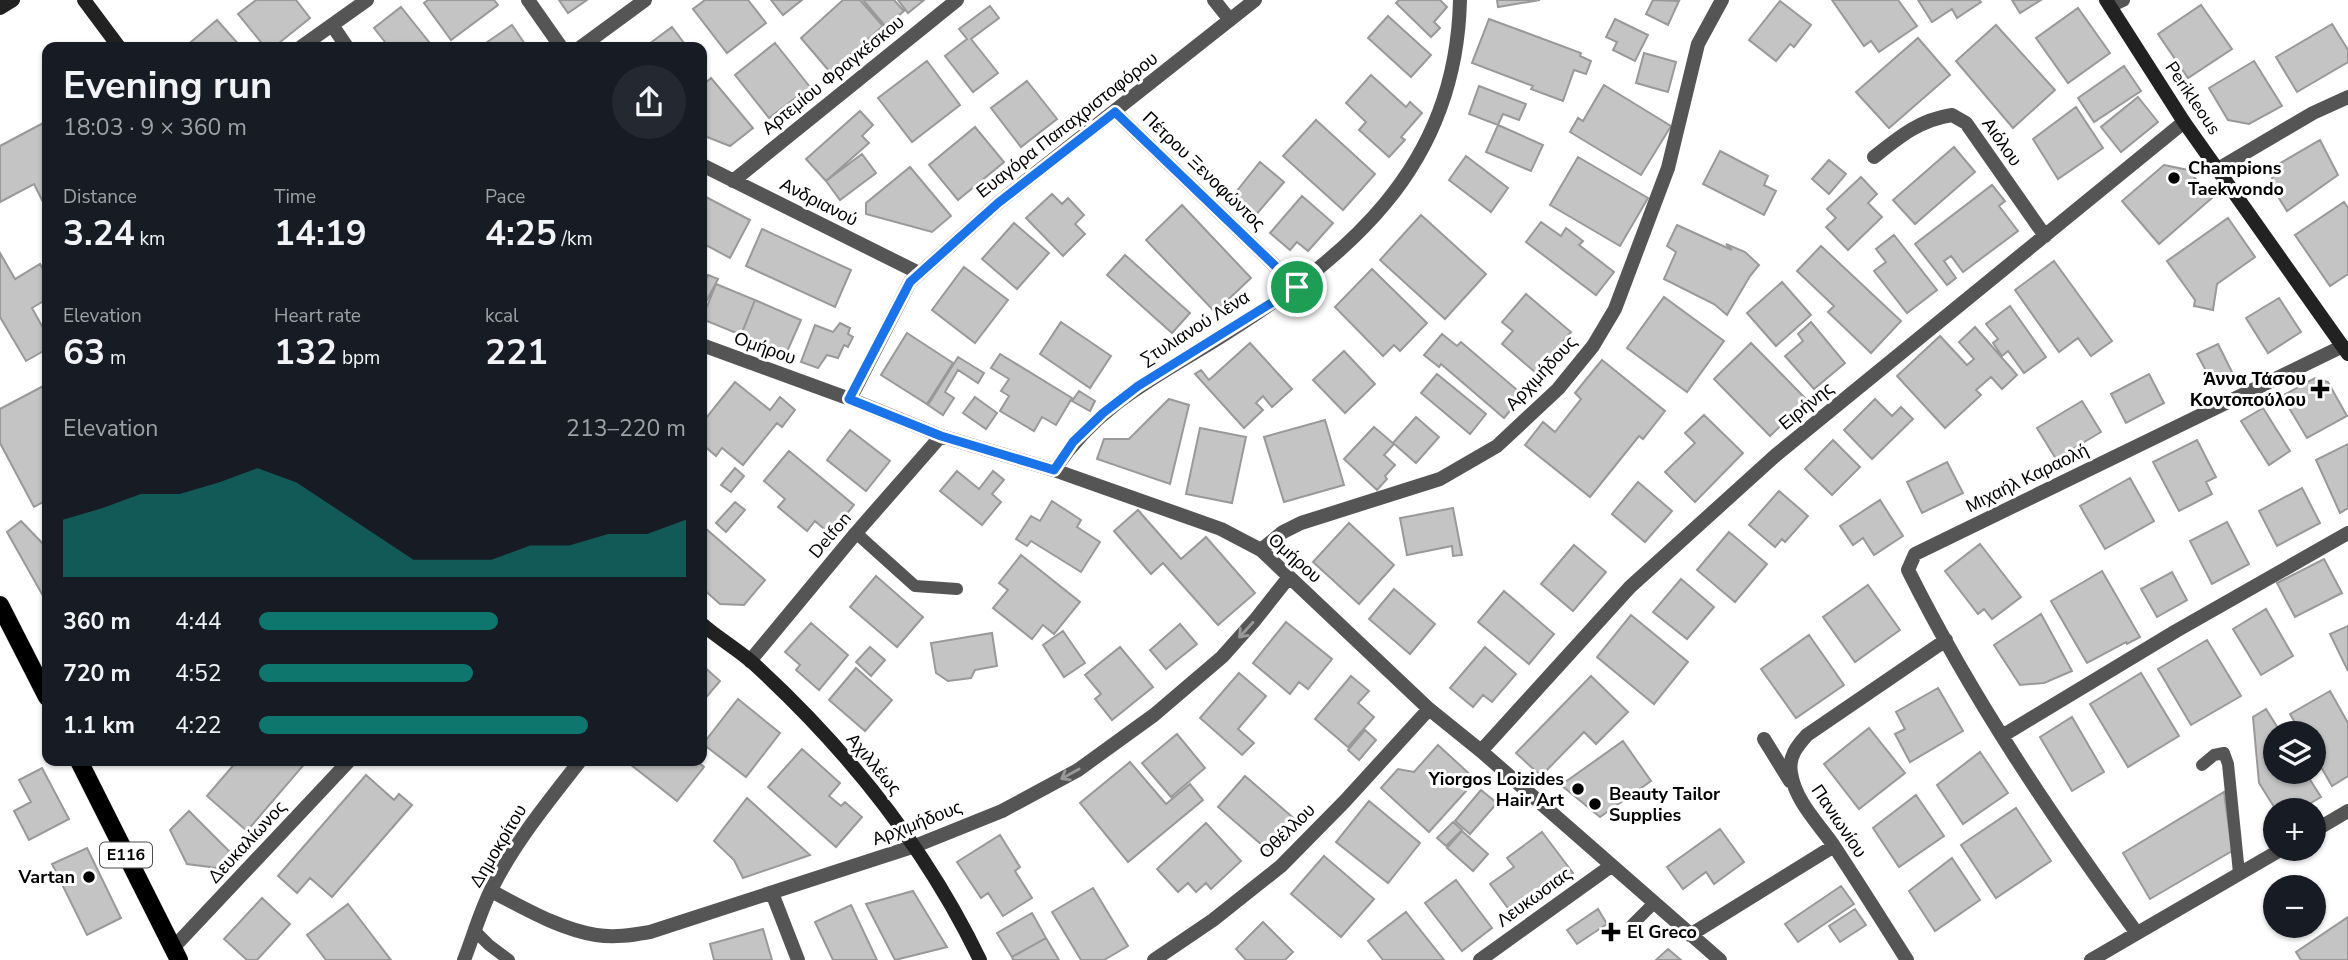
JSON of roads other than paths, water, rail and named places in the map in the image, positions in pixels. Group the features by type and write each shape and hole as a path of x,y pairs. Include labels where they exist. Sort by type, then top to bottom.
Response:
{"main road":[{"path":"0,605 42,687"},
{"name":"E116","path":"82,766 176,954"}],"street":[{"path":"0,8 13,0"},
{"path":"84,0 115,42"},
{"path":"308,42 367,0"},
{"path":"528,0 557,42"},
{"path":"588,42 645,0"},
{"name":"Αρτεμίου Φραγκέσκου","path":"733,180 957,0"},
{"path":"1214,0 1230,20"},
{"name":"Ευαγόρα Παπαχριστοφόρου","path":"849,399 910,282 919,273 998,203 1255,0"},
{"name":"Στυλιανού Λένα","path":"1054,470 1073,442 1103,413 1138,386 1297,287 1344,248 1394,195 1415,164 1430,134 1449,81 1460,20 1460,0"},
{"name":"Αρχιμήδους","path":"1261,550 1283,532 1301,523 1440,479 1497,446 1558,389 1593,346 1615,309 1668,168 1698,44 1722,0"},
{"name":"Perikleous","path":"2113,2 2184,122 2346,350"},
{"path":"332,26 343,42"},
{"path":"2218,169 2313,113 2348,97"},
{"name":"Πέτρου Ξενοφώντος","path":"1115,112 1297,287"},
{"name":"Αιόλου","path":"1874,157 1912,127 1937,117 1952,115 1966,123 2045,236"},
{"name":"Ειρήνης","path":"1481,751 1630,587 1776,455 2184,122"},
{"name":"Ανδριανού","path":"707,167 919,273"},
{"name":"Ομήρου","path":"707,347 941,436 1054,470 1221,529 1261,550 1429,709 1481,751 1720,960"},
{"name":"Μιχαήλ Καραολή","path":"2136,932 2059,826 2002,736 1908,570 1915,554 2346,350"},
{"name":"Delfon","path":"750,661 941,436"},
{"path":"2002,736 2176,631 2348,533"},
{"name":"Αρχιμήδους","path":"491,891 552,921 596,935 624,936 650,932 915,846 1002,811 1077,770 1121,739 1154,715 1222,657 1289,577"},
{"name":"Αχιλλέως","path":"707,628 750,661 803,712 863,777 915,846 961,922 979,960"},
{"name":"Πανιωνίου","path":"1907,960 1800,799 1790,762 1795,748 1807,735 1946,640"},
{"name":"Οθέλλου","path":"1154,960 1213,920 1281,866 1429,709"},
{"path":"1764,739 1795,788"},
{"name":"Δευκαλίωνος","path":"176,954 345,766"},
{"name":"Δημοκρίτου","path":"464,960 491,891 509,859 542,809 576,766"},
{"path":"2326,824 2348,811"},
{"path":"1690,935 1833,846"},
{"path":"2091,960 2263,860"},
{"name":"Λευκωσιας","path":"1480,960 1611,866"},
{"path":"772,893 798,960"}],"lane":[{"path":"856,533 915,586 957,589"},
{"path":"2202,765 2214,755 2224,753 2228,764 2239,873"},
{"path":"1632,925 1654,903"},
{"path":"475,931 509,960"}],"place":[{"name":"Champions Taekwondo","path":"2174,178"},
{"name":"Άννα Τάσου Κοντοπούλου","path":"2320,389"},
{"name":"Yiorgos Loizides Hair Art","path":"1578,789"},
{"name":"Beauty Tailor Supplies","path":"1595,804"},
{"name":"Vartan","path":"89,877"},
{"name":"El Greco","path":"1611,932"}]}
